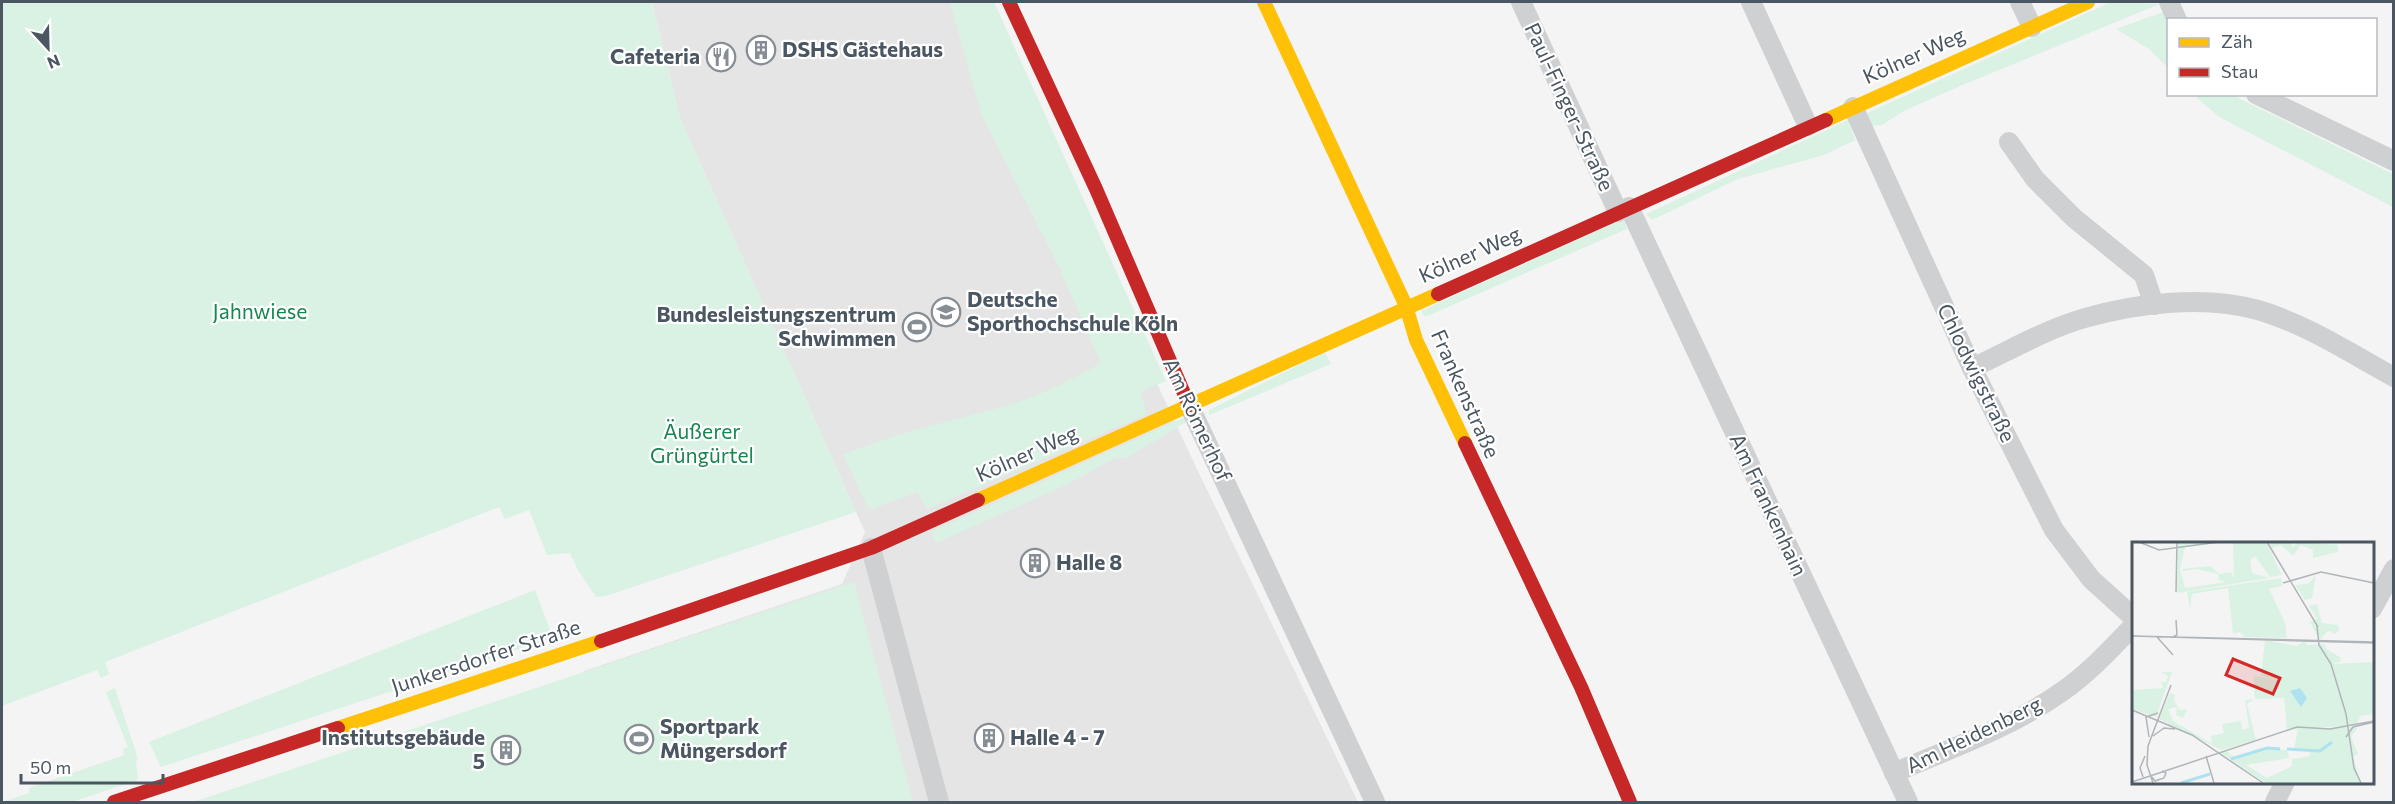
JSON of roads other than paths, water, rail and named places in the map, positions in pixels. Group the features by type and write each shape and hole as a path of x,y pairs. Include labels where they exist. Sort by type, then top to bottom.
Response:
{"street":[{"name":"Am Römerhof","path":"1009,2 1096,189 1189,405 1375,802"},
{"name":"Frankenstraße","path":"1264,2 1406,306 1416,340 1581,687 1630,802"},
{"name":"Paul-Finger-Straße","path":"1521,2 1624,209"},
{"path":"1751,2 1808,126"},
{"path":"2020,2 2031,27"},
{"name":"Kölner Weg","path":"871,548 1406,306 2088,2"},
{"path":"2169,2 2176,18"},
{"path":"2260,96 2394,161"},
{"name":"Chlodwigstraße","path":"1852,107 1972,368 2054,530 2091,579 2132,616"},
{"path":"2009,142 2035,178 2074,218 2144,274 2154,305"},
{"name":"Am Frankenhain","path":"1624,209 1908,802"},
{"path":"1972,368 2085,318 2154,305 2201,302 2257,310 2307,330 2394,377"},
{"path":"871,548 939,802"},
{"name":"Junkersdorfer Straße","path":"114,802 555,657 871,548"},
{"path":"2374,607 2394,569"},
{"name":"Am Heidenberg","path":"1894,773 2011,722 2060,693 2098,662 2132,627"},
{"path":"2275,802 2284,783"}],"place":[{"name":"DSHS Gästehaus","path":"761,50"},
{"name":"Cafeteria","path":"721,57"},
{"name":"Deutsche Sporthochschule Köln","path":"946,312"},
{"name":"Bundesleistungszentrum Schwimmen","path":"917,327"},
{"name":"Halle 8","path":"1035,563"},
{"name":"Halle 4 - 7","path":"989,738"},
{"name":"Sportpark Müngersdorf","path":"639,739"},
{"name":"Institutsgebäude 5","path":"506,750"}],"park label":[{"name":"Jahnwiese","path":"260,312"},
{"name":"Äußerer Grüngürtel","path":"702,444"}]}
